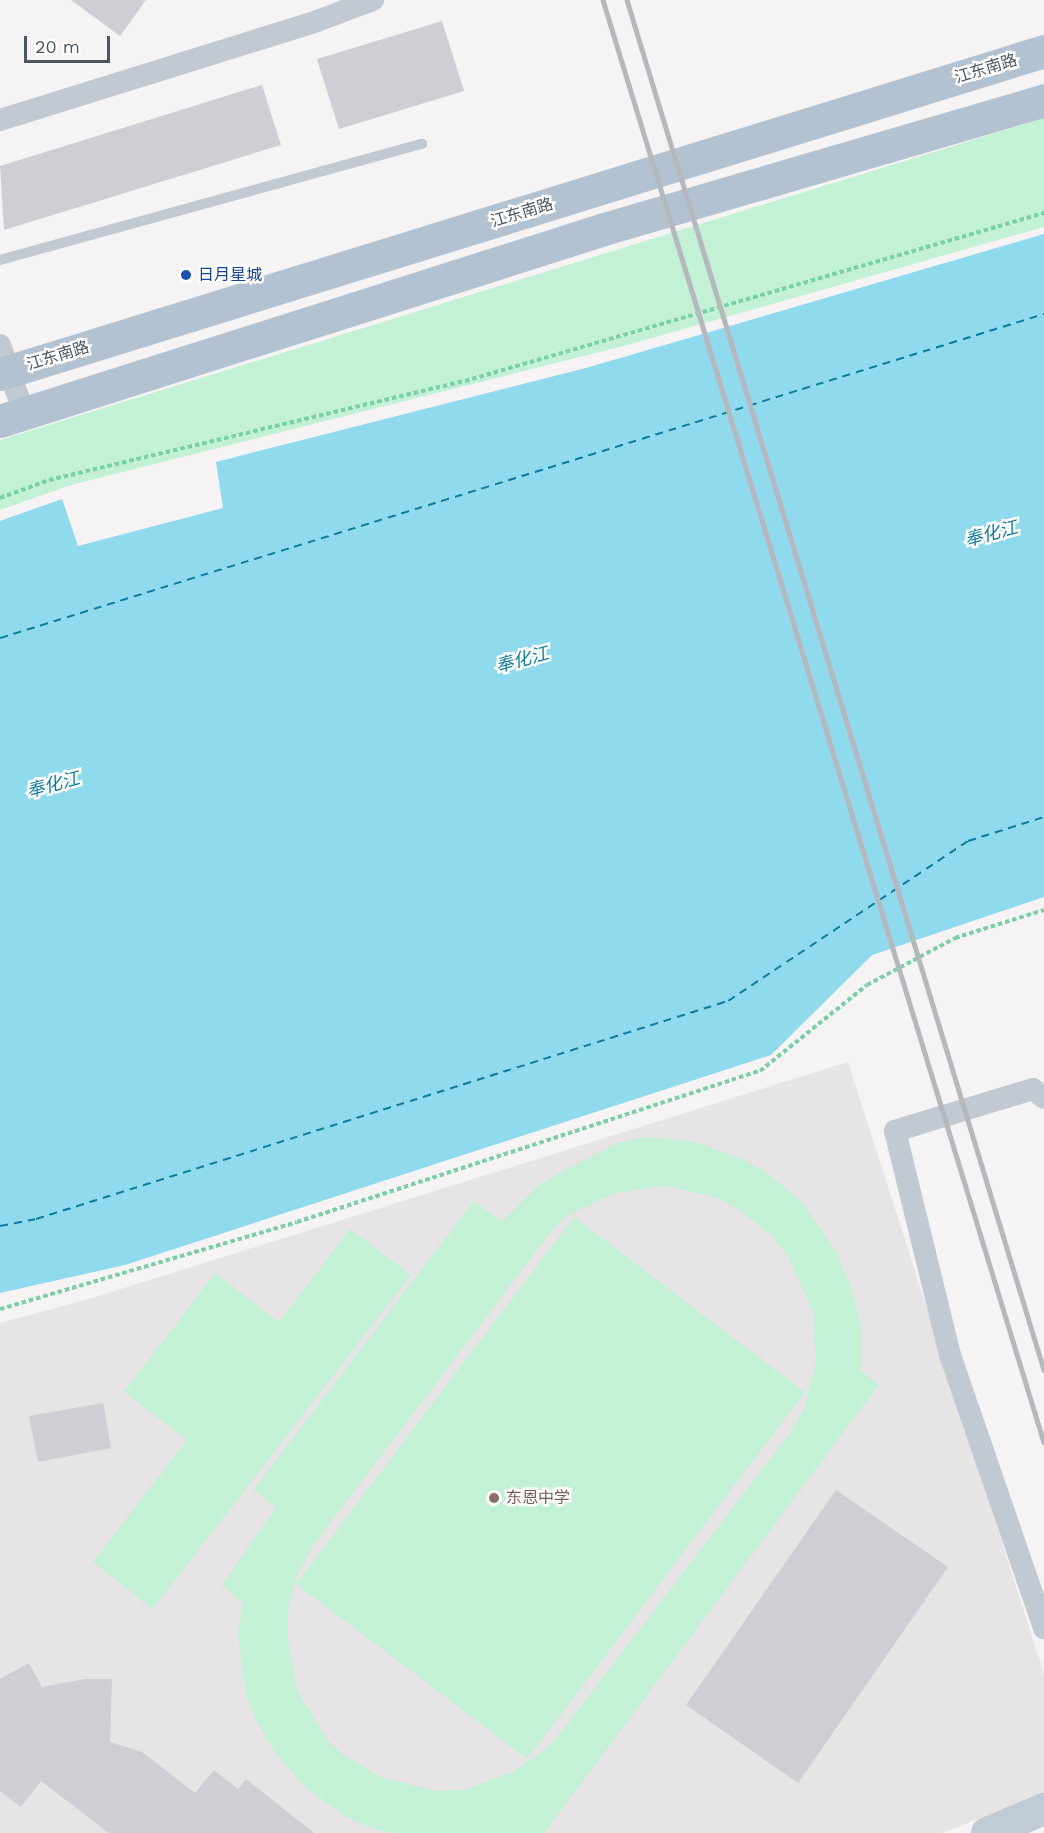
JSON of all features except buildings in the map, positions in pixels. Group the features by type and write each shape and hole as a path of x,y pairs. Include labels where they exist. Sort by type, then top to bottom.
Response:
{"main road":[{"name":"江东南路","path":"3,363 1044,51"},
{"path":"12,417 604,229 1044,100"},
{"path":"987,1833 1044,1809"}],"street":[{"path":"0,120 317,21 373,0"},
{"path":"3,363 12,417"},
{"path":"1044,1098 1033,1089 896,1131 950,1355 1044,1628"}],"lane":[{"path":"0,260 422,144"}],"path":[{"path":"0,498 49,480 465,381 1044,213"},
{"path":"0,1309 297,1222 760,1071 867,985 955,938 1044,910"}],"shaded area":[{"name":"东恩中学","path":"848,1062 1044,1674 1044,1794 942,1833 0,1833 0,1323 89,1299"}],"green space":[{"path":"1044,118 1044,227 631,344 71,485 0,510 0,440"},
{"path":"644,1137 692,1141 741,1159 765,1171 803,1203 835,1250 851,1287 862,1329 861,1371 879,1385 544,1833 392,1833 374,1829 346,1817 305,1787 272,1749 255,1717 246,1693 238,1635 243,1603 222,1585 276,1508 254,1489 474,1201 502,1222 538,1186 618,1143","holes":["665,1186 715,1197 737,1208 771,1235 788,1257 813,1311 816,1363 805,1407 790,1433 552,1744 513,1772 463,1790 437,1791 383,1778 343,1755 326,1738 297,1690 288,1642 288,1611 296,1577 315,1543 553,1229 568,1215 615,1193"]},
{"path":"574,1217 805,1392 527,1759 296,1584"},
{"path":"350,1229 411,1275 153,1609 93,1562 187,1440 124,1392 215,1273 279,1322"}],"water":[{"name":"奉化江","path":"1044,234 1044,897 872,955 771,1055 125,1265 0,1293 0,521 62,499 78,546 223,508 216,462 586,368"}],"ferry route":[{"path":"0,638 1044,314"},
{"path":"0,1226 36,1219 728,1001 968,841 1044,817"}],"railway":[{"path":"603,0 1044,1442"},
{"path":"627,0 1044,1370"}],"place":[{"name":"日月星城","path":"186,275"},
{"name":"东恩中学","path":"494,1498"}]}
